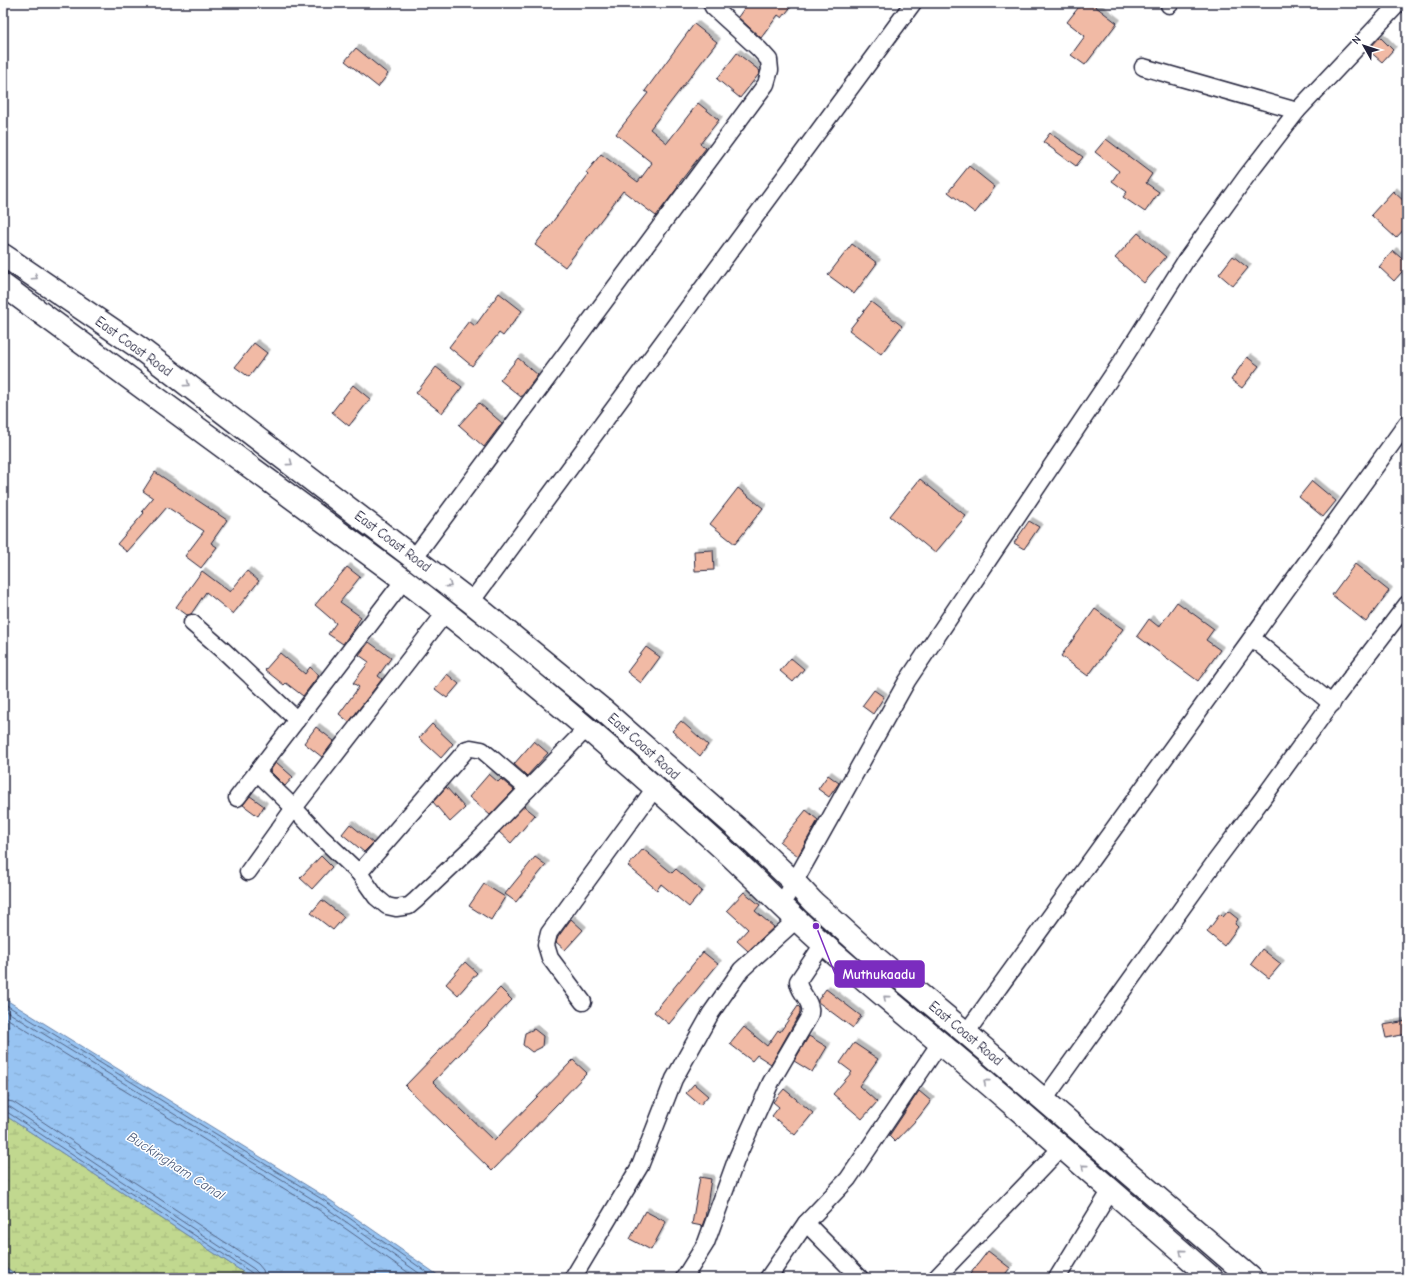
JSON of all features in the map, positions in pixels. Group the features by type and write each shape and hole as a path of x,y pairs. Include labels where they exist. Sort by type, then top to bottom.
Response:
{"main road":[{"name":"East Coast Road","path":"3,255 138,346 471,602 603,710 737,828 813,902 864,948 966,1033 1251,1278"},
{"name":"East Coast Road","path":"3,285 404,580 562,706 720,846 782,904 796,920 823,944 1062,1147 1212,1278"}],"street":[{"path":"414,558 766,84 770,70 768,60 760,49 713,7 711,3"},
{"path":"471,602 913,3"},
{"path":"782,904 907,681 1122,361 1186,260 1246,177 1297,111 1399,3"},
{"path":"1144,67 1297,111"},
{"path":"966,1033 1407,423"},
{"path":"237,798 404,580"},
{"path":"1044,1100 1215,862 1336,697 1407,604"},
{"path":"248,872 294,808 446,612"},
{"path":"192,623 223,650 297,720"},
{"path":"1252,638 1332,704"},
{"path":"257,772 294,808 320,837 359,873 376,897 387,906 396,908 409,906 416,900 472,846 587,728"},
{"path":"359,873 467,749 471,748 482,750 528,789"},
{"path":"583,1002 550,958 546,945 549,933 655,788"},
{"path":"573,1278 640,1166 674,1079 711,1013 741,970 796,920"},
{"path":"684,1278 706,1243 736,1160 771,1082 809,1017 811,1008 808,1000 799,988 798,981 823,944"},
{"path":"768,1278 806,1223 848,1179 940,1043"},
{"path":"936,1278 1062,1147"},
{"path":"1056,1278 1111,1190"},
{"path":"806,1223 860,1278"}],"green space":[{"path":"3,1114 252,1278 21,1278 3,1265"}],"water":[{"name":"Buckingham Canal","path":"3,998 327,1198 442,1278 252,1278 3,1114"},
{"path":"3,1266 21,1278 3,1278"}],"building":[{"path":"748,3 794,3 782,18 778,15 761,38 738,17"},
{"path":"1082,3 1091,3 1117,23 1085,65 1071,55 1085,36 1067,22"},
{"path":"694,24 717,42 650,129 667,143 698,103 719,120 700,144 706,148 656,216 623,191 565,267 535,245 588,175 586,173 601,154 638,182 652,163 616,134 648,93 645,91"},
{"path":"1380,37 1393,50 1382,62 1368,50"},
{"path":"356,48 388,74 378,87 345,61"},
{"path":"737,53 760,71 740,98 717,79"},
{"path":"1050,133 1083,157 1076,166 1043,142"},
{"path":"1106,139 1152,174 1146,183 1159,192 1145,212 1123,197 1127,192 1112,181 1119,171 1095,152"},
{"path":"969,166 995,187 975,213 948,192"},
{"path":"1393,191 1407,204 1407,226 1396,238 1371,215"},
{"path":"1138,233 1166,257 1144,283 1115,258"},
{"path":"852,244 877,263 854,294 828,275"},
{"path":"1393,251 1407,263 1407,266 1394,281 1379,267"},
{"path":"1233,256 1248,268 1233,286 1219,274"},
{"path":"499,293 522,311 503,336 499,333 472,366 449,347 469,321 475,326"},
{"path":"871,302 902,326 881,354 849,330"},
{"path":"254,343 267,353 249,377 235,367"},
{"path":"1247,357 1259,366 1242,388 1231,380"},
{"path":"518,358 538,375 521,397 500,380"},
{"path":"436,367 462,387 442,413 416,393"},
{"path":"353,385 370,399 349,426 332,412"},
{"path":"479,403 502,423 484,447 459,425"},
{"path":"155,472 227,520 211,543 217,547 201,568 185,556 204,531 167,507 127,552 117,544 144,513 142,511 153,498 143,491"},
{"path":"920,479 966,516 935,553 890,516"},
{"path":"1312,481 1336,501 1323,517 1299,497"},
{"path":"738,488 763,508 735,544 710,524"},
{"path":"1029,521 1039,527 1024,549 1014,543"},
{"path":"713,550 714,570 695,571 694,551"},
{"path":"1355,564 1389,591 1366,622 1332,595"},
{"path":"347,567 360,577 340,602 361,617 343,644 328,634 336,623 315,605"},
{"path":"202,571 230,592 247,571 259,581 233,614 206,592 191,614 187,615 176,607"},
{"path":"1177,602 1214,629 1206,640 1220,650 1198,681 1137,636 1149,619 1159,627"},
{"path":"1095,609 1123,629 1088,676 1061,656"},
{"path":"369,642 391,658 378,676 382,679 349,722 339,714 359,687 353,683 369,662 359,655"},
{"path":"646,647 660,657 641,683 627,672"},
{"path":"280,653 305,674 310,667 319,675 303,696 286,683 284,685 265,670"},
{"path":"791,658 804,669 793,682 780,671"},
{"path":"447,674 459,684 447,698 435,689"},
{"path":"874,690 884,697 873,714 862,706"},
{"path":"681,721 708,745 700,756 672,731"},
{"path":"432,724 453,744 441,758 419,738"},
{"path":"316,727 334,741 322,757 304,743"},
{"path":"534,741 548,753 527,776 514,764"},
{"path":"276,762 293,777 285,786 270,771"},
{"path":"489,774 498,782 501,779 514,790 490,815 469,797"},
{"path":"828,775 839,783 829,797 818,789"},
{"path":"446,787 465,808 450,822 433,802"},
{"path":"250,796 264,806 258,816 243,805"},
{"path":"524,806 535,815 511,843 499,832"},
{"path":"806,810 818,820 798,856 780,842"},
{"path":"350,824 373,843 364,852 342,834"},
{"path":"643,849 672,873 676,869 702,891 689,907 661,884 657,890 628,866"},
{"path":"321,856 332,867 312,889 300,878"},
{"path":"535,857 546,865 516,902 505,894"},
{"path":"484,884 505,897 491,920 469,906"},
{"path":"744,892 760,905 755,911 774,927 748,951 737,941 748,929 727,910"},
{"path":"322,900 344,917 333,930 311,913"},
{"path":"1228,911 1238,919 1235,924 1238,927 1224,946 1207,932 1220,914 1223,917"},
{"path":"571,919 583,930 565,950 556,942"},
{"path":"1262,949 1281,964 1269,978 1251,964"},
{"path":"703,952 718,964 669,1024 654,1012"},
{"path":"465,962 477,973 458,995 446,984"},
{"path":"500,988 512,1000 433,1082 494,1141 573,1060 587,1073 492,1171 405,1086"},
{"path":"826,989 861,1016 853,1028 818,1002"},
{"path":"798,1006 800,1008 800,1013 771,1064 757,1055 752,1061 730,1044 744,1027 767,1046 778,1030 780,1032"},
{"path":"1407,1021 1407,1034 1386,1038 1383,1025"},
{"path":"534,1029 543,1036 542,1047 532,1052 523,1045 525,1033"},
{"path":"809,1036 827,1047 812,1072 794,1061"},
{"path":"854,1043 878,1059 859,1086 877,1102 862,1119 833,1094 852,1072 840,1063"},
{"path":"694,1084 708,1096 700,1105 686,1093"},
{"path":"784,1089 813,1113 795,1135 772,1116 779,1107 773,1102"},
{"path":"919,1091 931,1101 918,1118 895,1142 889,1136"},
{"path":"700,1177 711,1179 705,1218 702,1226 692,1224"},
{"path":"645,1211 666,1222 651,1250 630,1239"},
{"path":"988,1251 1010,1268 1002,1278 967,1278"}],"place":[{"name":"Muthukaadu","path":"816,926"}]}
